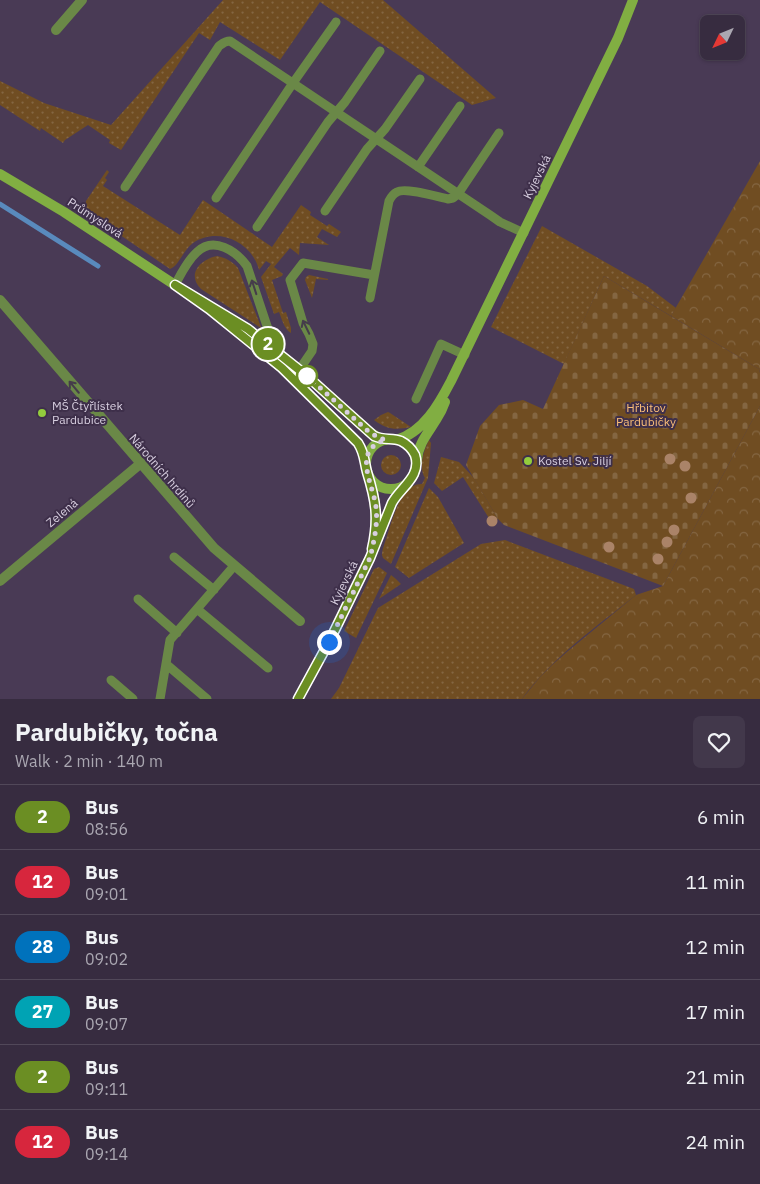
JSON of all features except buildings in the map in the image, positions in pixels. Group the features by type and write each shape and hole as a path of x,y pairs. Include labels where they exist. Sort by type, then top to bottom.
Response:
{"street":[{"path":"56,30 82,0"},
{"name":"Kyjevská","path":"391,440 410,435 428,417 446,391 618,38 633,0"},
{"name":"Průmyslová","path":"0,174 64,212 209,309 297,382 358,443 366,464"},
{"name":"Průmyslová","path":"175,285 240,324 299,370 368,431 379,438 391,440"},
{"name":"Národních hrdinů","path":"0,300 208,543 300,621"},
{"name":"Kyjevská","path":"416,466 418,450 442,410 463,359"},
{"path":"391,440 406,444 413,451 416,460 415,474 408,484 394,490 384,489 375,484 368,476 366,464 368,454 373,446 377,443 391,440"},
{"name":"Zelená","path":"0,581 140,464"},
{"name":"Kyjevská","path":"368,476 375,500 376,518 370,558"},
{"name":"Kyjevská","path":"298,699 329,642 370,558 392,503 408,484"}],"lane":[{"path":"216,198 336,22"},
{"path":"126,187 223,42 230,41 500,222 524,233"},
{"path":"257,227 328,122 345,102 380,52"},
{"path":"325,211 367,149 385,129 420,79"},
{"path":"418,167 460,106"},
{"path":"370,298 389,201 395,192 407,190 448,199 453,198 458,194 499,133"},
{"path":"175,285 192,258 204,247 218,245 234,252 247,266 275,350"},
{"path":"299,370 312,351 313,344 303,323 290,280 303,263 374,275"},
{"path":"416,399 441,344 463,359"},
{"path":"174,557 214,590"},
{"path":"160,699 170,640 234,566"},
{"path":"138,599 177,632"},
{"path":"197,609 268,668"},
{"path":"166,664 207,699"},
{"path":"112,680 133,699"}],"green space":[{"path":"223,0 383,0 496,98 472,105 320,2 280,60 220,22 210,40 199,33 121,150 109,143 110,140 88,125 63,143 41,128 40,131 0,105 0,81 44,103 111,125"},
{"path":"760,161 760,373 759,369 671,316"},
{"path":"107,170 109,172 105,178 107,180 103,186 180,235 203,200 272,247 301,205 311,212 310,215 341,232 337,237 322,229 317,237 329,245 300,243 299,255 290,248 274,267 283,274 272,280 283,313 286,312 291,333 285,326 279,312 274,314 261,277 271,264 266,261 259,270 255,260 242,245 223,237 203,238 193,243 176,265 170,269 85,211 86,201"},
{"path":"542,226 647,286 676,308 671,316 604,276 564,364 491,327"},
{"path":"217,256 229,260 238,268 261,328 201,289 197,283 195,273 197,268 206,260"},
{"path":"309,275 328,279 316,279 312,298 305,280"},
{"name":"Hřbitov Pardubičky","path":"604,276 759,369 760,373 760,406 663,586 504,525 498,519 466,465 480,426 499,405 523,400 543,409"},
{"path":"760,406 760,699 522,699 551,666 636,595 663,586"},
{"path":"388,412 411,427 392,428 383,426 374,420"},
{"path":"429,440 431,443 428,478 391,564 383,558 384,546 398,504 408,490 415,485 422,484 425,478 422,464"},
{"path":"391,455 398,458 401,465 398,472 391,475 384,472 381,465 384,458"},
{"path":"441,457 459,462 474,478 498,519 492,523 463,477 442,491 434,483"},
{"path":"429,488 438,497 464,543 409,578 395,567"},
{"path":"505,540 634,589 636,595 561,656 522,699 331,699 339,688 378,608 481,544"},
{"path":"379,567 387,573 356,638 344,631 374,569"},
{"path":"391,575 401,584 379,599"}],"waterway":[{"path":"0,204 98,266"}],"bus line":[{"name":"2","path":"298,699 329,642 370,558 392,503 415,474 415,456 413,451 401,441 386,440 374,436 307,376 248,329 175,285 209,309 282,368 358,443 365,458 375,500 376,529 372,549"}],"place":[{"name":"MŠ Čtyřlístek Pardubice","path":"42,413"},
{"name":"Kostel Sv. Jiljí","path":"528,461"}],"route":[{"path":"307,376 374,436 386,440 373,446 368,454 366,464 376,508 376,529 370,558 329,642"}]}
